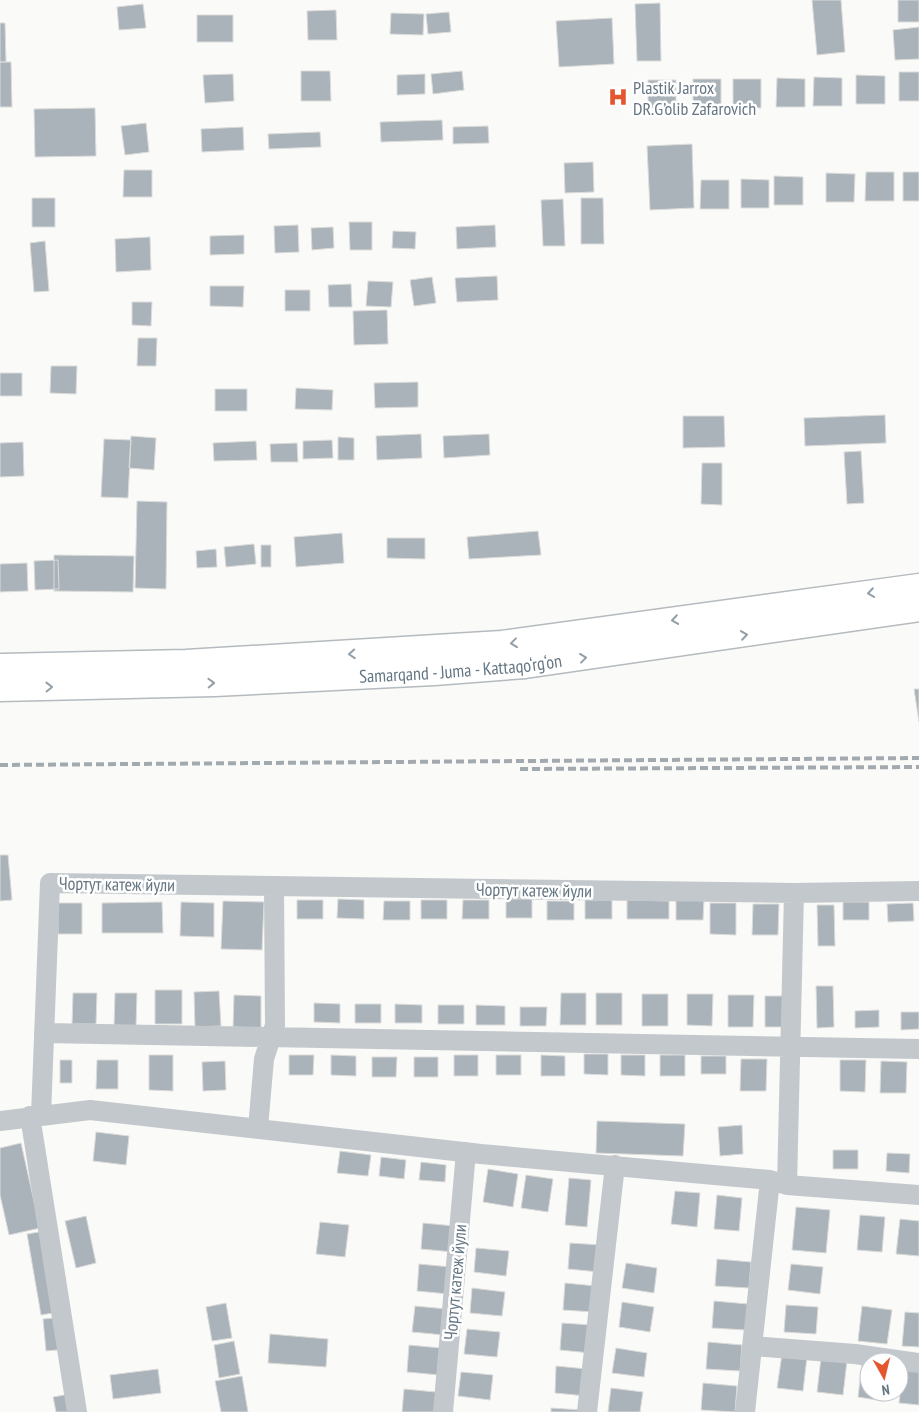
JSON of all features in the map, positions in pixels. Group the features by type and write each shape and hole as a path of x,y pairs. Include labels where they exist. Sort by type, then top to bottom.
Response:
{"main road":[{"name":"Samarqand - Juma - Kattaqo‘rg‘on","path":"0,667 186,663 502,644 919,587"},
{"name":"Samarqand - Juma - Kattaqo‘rg‘on","path":"0,688 214,683 434,672 525,665 919,608"}],"street":[{"name":"Чортут катеж йули","path":"77,1412 36,1116 44,1033 50,883 794,893 919,891"},
{"path":"258,1128 264,1059 275,1025 274,886"},
{"path":"745,1412 753,1346 779,1183 791,1047 794,893"},
{"path":"44,1033 919,1049"},
{"path":"0,1121 90,1110 466,1152 919,1195"},
{"name":"Чортут катеж йули","path":"443,1412 466,1152"},
{"path":"587,1412 615,1165"},
{"path":"753,1346 855,1354 919,1363"}],"building":[{"path":"812,0 841,0 845,52 817,55"},
{"path":"898,0 919,0 919,22 898,22"},
{"path":"660,3 661,61 637,61 635,4"},
{"path":"143,4 146,28 119,30 117,7"},
{"path":"336,10 337,40 308,40 307,11"},
{"path":"449,12 451,32 428,34 426,14"},
{"path":"391,13 424,14 423,35 390,34"},
{"path":"197,15 233,15 233,42 197,42"},
{"path":"612,18 614,64 559,67 556,21"},
{"path":"0,23 5,23 6,62 0,62"},
{"path":"919,27 919,59 895,60 893,30"},
{"path":"0,62 11,62 12,107 0,107"},
{"path":"301,71 330,71 331,101 301,101"},
{"path":"462,71 464,90 433,94 431,74"},
{"path":"899,72 919,72 919,101 899,101"},
{"path":"233,74 234,101 205,103 203,75"},
{"path":"425,74 425,94 397,95 397,75"},
{"path":"856,75 885,76 885,104 856,104"},
{"path":"814,77 842,78 842,106 813,106"},
{"path":"777,78 805,79 805,107 776,107"},
{"path":"693,79 721,79 721,108 693,108"},
{"path":"733,79 761,79 761,108 733,107"},
{"path":"648,80 676,80 676,109 648,108"},
{"path":"95,108 96,156 35,157 34,109"},
{"path":"442,120 443,140 381,142 380,122"},
{"path":"146,123 149,152 125,155 121,126"},
{"path":"488,126 489,143 453,144 453,127"},
{"path":"243,127 244,150 202,152 201,129"},
{"path":"320,132 321,147 269,149 268,134"},
{"path":"692,144 694,208 650,210 647,146"},
{"path":"593,162 594,192 565,193 564,163"},
{"path":"124,170 152,170 152,197 123,197"},
{"path":"866,172 894,172 894,201 865,201"},
{"path":"903,172 919,172 919,201 903,201"},
{"path":"826,173 855,174 854,202 826,202"},
{"path":"774,176 803,177 803,205 774,205"},
{"path":"741,179 769,180 769,208 741,208"},
{"path":"701,180 729,180 729,209 700,209"},
{"path":"32,198 55,198 55,227 32,227"},
{"path":"581,198 603,198 604,244 581,244"},
{"path":"563,199 565,246 543,246 541,200"},
{"path":"349,222 372,222 372,250 350,250"},
{"path":"298,225 299,252 275,253 274,226"},
{"path":"495,225 496,247 457,249 456,227"},
{"path":"333,227 334,248 312,250 311,228"},
{"path":"393,231 416,232 415,249 392,248"},
{"path":"244,235 244,254 210,255 210,236"},
{"path":"150,237 151,270 116,272 115,239"},
{"path":"45,241 49,291 34,292 30,243"},
{"path":"497,276 498,300 457,302 455,278"},
{"path":"432,277 436,303 414,306 410,280"},
{"path":"368,281 393,282 391,307 366,306"},
{"path":"351,284 352,307 329,307 328,285"},
{"path":"210,286 244,286 243,307 210,306"},
{"path":"285,290 310,290 310,311 285,311"},
{"path":"132,302 152,302 151,326 132,325"},
{"path":"387,310 388,344 354,345 353,311"},
{"path":"138,338 157,338 156,366 137,366"},
{"path":"51,366 77,366 76,394 50,393"},
{"path":"0,373 22,373 22,396 0,396"},
{"path":"418,382 418,407 375,408 374,383"},
{"path":"296,388 333,390 332,410 295,409"},
{"path":"215,389 247,389 247,411 215,411"},
{"path":"885,415 886,443 805,446 804,418"},
{"path":"683,416 724,416 725,447 683,448"},
{"path":"421,434 422,458 377,460 376,436"},
{"path":"489,434 490,455 444,458 443,436"},
{"path":"131,436 156,438 154,470 129,468"},
{"path":"338,437 354,438 354,460 338,460"},
{"path":"104,439 131,440 128,498 101,497"},
{"path":"332,440 333,458 303,459 303,441"},
{"path":"256,441 257,460 214,461 213,443"},
{"path":"23,442 24,476 0,477 0,443"},
{"path":"297,443 298,462 271,462 270,444"},
{"path":"861,451 864,503 847,504 844,452"},
{"path":"702,463 722,463 722,505 701,504"},
{"path":"137,501 167,502 166,589 135,588"},
{"path":"538,531 541,555 469,559 467,537"},
{"path":"342,533 344,563 296,567 294,537"},
{"path":"387,538 425,538 425,559 387,558"},
{"path":"254,544 256,564 226,567 224,547"},
{"path":"261,545 271,545 271,567 261,567"},
{"path":"216,549 217,567 197,568 196,551"},
{"path":"54,555 134,556 133,592 54,591"},
{"path":"58,560 59,589 35,590 34,561"},
{"path":"27,563 28,591 0,592 0,564"},
{"path":"914,689 919,689 919,722"},
{"path":"0,855 8,855 12,900 0,901"},
{"path":"338,899 364,900 364,919 337,918"},
{"path":"506,899 532,899 532,918 506,918"},
{"path":"676,899 704,899 703,920 676,920"},
{"path":"297,900 323,900 323,919 297,919"},
{"path":"421,900 447,900 447,919 421,919"},
{"path":"463,900 489,900 489,919 462,919"},
{"path":"585,900 612,900 612,919 585,919"},
{"path":"627,900 669,901 669,919 627,919"},
{"path":"223,901 264,902 262,950 221,949"},
{"path":"384,901 410,901 410,920 383,920"},
{"path":"547,901 574,901 574,920 547,920"},
{"path":"162,902 163,933 102,933 102,903"},
{"path":"181,902 214,903 214,937 180,936"},
{"path":"843,902 869,902 869,920 843,920"},
{"path":"58,903 82,903 82,934 58,934"},
{"path":"710,903 736,903 736,935 710,934"},
{"path":"913,903 914,921 888,922 887,904"},
{"path":"753,904 779,904 778,935 752,935"},
{"path":"817,905 834,905 835,946 818,946"},
{"path":"816,986 833,986 834,1027 817,1028"},
{"path":"155,990 182,990 182,1024 155,1024"},
{"path":"219,991 221,1026 195,1027 194,992"},
{"path":"73,993 97,993 96,1024 72,1024"},
{"path":"115,993 137,993 136,1027 114,1026"},
{"path":"561,993 586,993 586,1025 560,1025"},
{"path":"596,993 622,993 622,1025 596,1025"},
{"path":"642,994 668,994 668,1026 642,1026"},
{"path":"687,994 713,994 712,1026 687,1025"},
{"path":"234,995 261,996 261,1028 233,1027"},
{"path":"728,995 754,995 753,1027 728,1027"},
{"path":"765,996 791,996 791,1027 765,1027"},
{"path":"314,1003 340,1004 340,1023 314,1022"},
{"path":"355,1004 381,1004 381,1023 355,1023"},
{"path":"395,1004 422,1005 422,1023 395,1023"},
{"path":"438,1005 464,1005 464,1024 438,1024"},
{"path":"476,1005 505,1006 505,1025 476,1025"},
{"path":"520,1007 547,1007 546,1026 520,1026"},
{"path":"879,1010 879,1027 855,1028 855,1011"},
{"path":"901,1012 919,1012 919,1029 901,1030"},
{"path":"584,1054 608,1054 608,1075 584,1074"},
{"path":"149,1055 173,1055 173,1091 149,1090"},
{"path":"289,1055 314,1055 313,1075 289,1075"},
{"path":"331,1055 356,1056 356,1076 331,1075"},
{"path":"454,1055 478,1055 478,1076 454,1076"},
{"path":"496,1055 521,1055 521,1075 496,1075"},
{"path":"541,1055 565,1056 565,1076 541,1076"},
{"path":"621,1055 645,1055 645,1076 621,1075"},
{"path":"660,1055 685,1055 685,1076 660,1076"},
{"path":"701,1056 726,1056 726,1074 701,1074"},
{"path":"372,1057 397,1057 396,1077 372,1077"},
{"path":"414,1057 438,1057 438,1077 414,1077"},
{"path":"741,1059 767,1059 766,1091 740,1091"},
{"path":"60,1060 72,1060 72,1083 60,1083"},
{"path":"97,1060 118,1060 118,1089 96,1089"},
{"path":"840,1060 866,1060 865,1092 840,1091"},
{"path":"225,1061 226,1090 203,1091 202,1062"},
{"path":"881,1061 907,1062 906,1093 880,1093"},
{"path":"597,1121 685,1124 683,1156 596,1153"},
{"path":"742,1125 743,1154 720,1156 718,1127"},
{"path":"96,1132 129,1136 126,1165 93,1161"},
{"path":"21,1143 40,1228 9,1235 0,1195 0,1148"},
{"path":"833,1150 858,1150 858,1169 833,1169"},
{"path":"340,1151 371,1155 368,1176 337,1173"},
{"path":"887,1153 910,1154 909,1173 886,1171"},
{"path":"381,1157 406,1160 404,1179 379,1176"},
{"path":"421,1162 446,1165 445,1182 419,1180"},
{"path":"488,1169 518,1174 513,1207 483,1202"},
{"path":"526,1175 553,1179 548,1212 521,1208"},
{"path":"569,1178 591,1180 587,1227 565,1225"},
{"path":"675,1191 700,1193 697,1227 671,1224"},
{"path":"717,1195 742,1198 739,1231 714,1229"},
{"path":"796,1207 830,1210 826,1253 792,1250"},
{"path":"860,1215 885,1217 882,1252 857,1250"},
{"path":"86,1216 96,1263 76,1268 65,1221"},
{"path":"900,1219 919,1221 919,1256 896,1254"},
{"path":"320,1222 349,1225 345,1257 316,1254"},
{"path":"423,1223 455,1226 453,1252 421,1249"},
{"path":"51,1230 65,1311 41,1315 27,1234"},
{"path":"570,1243 601,1245 599,1272 568,1269"},
{"path":"476,1248 509,1251 506,1276 474,1272"},
{"path":"717,1259 751,1262 749,1288 715,1286"},
{"path":"626,1263 657,1268 654,1293 622,1288"},
{"path":"419,1264 451,1267 448,1294 417,1291"},
{"path":"791,1264 823,1267 820,1294 788,1290"},
{"path":"565,1283 596,1286 594,1312 563,1310"},
{"path":"472,1288 505,1292 502,1316 470,1313"},
{"path":"714,1301 748,1304 746,1330 712,1328"},
{"path":"622,1302 654,1307 650,1332 619,1327"},
{"path":"226,1303 232,1338 212,1341 206,1307"},
{"path":"786,1305 818,1307 816,1334 784,1332"},
{"path":"415,1306 447,1309 444,1335 412,1332"},
{"path":"862,1306 892,1310 887,1344 858,1341"},
{"path":"905,1312 919,1313 919,1347 902,1346"},
{"path":"65,1317 68,1349 46,1351 43,1319"},
{"path":"562,1323 592,1325 590,1353 560,1350"},
{"path":"467,1329 500,1332 497,1357 464,1354"},
{"path":"270,1334 328,1339 326,1367 268,1363"},
{"path":"234,1341 240,1374 219,1378 214,1345"},
{"path":"708,1342 742,1345 740,1371 706,1369"},
{"path":"409,1345 441,1348 439,1375 407,1372"},
{"path":"616,1348 647,1353 644,1377 612,1373"},
{"path":"782,1354 807,1357 803,1391 777,1388"},
{"path":"821,1358 847,1361 843,1395 817,1392"},
{"path":"556,1366 587,1369 586,1396 555,1393"},
{"path":"158,1369 161,1393 113,1399 110,1375"},
{"path":"909,1369 919,1370 919,1405 899,1403 909,1402"},
{"path":"461,1372 493,1375 490,1400 458,1396"},
{"path":"242,1376 248,1412 221,1412 215,1381"},
{"path":"703,1383 737,1386 735,1412 701,1410"},
{"path":"611,1388 643,1392 640,1412 608,1412"},
{"path":"404,1389 436,1392 434,1412 402,1412"},
{"path":"75,1393 78,1412 56,1412 53,1397"},
{"path":"551,1408 582,1410 582,1412 551,1412"}],"railway":[{"path":"0,765 919,758"},
{"path":"520,769 919,767"}],"place":[{"name":"Plastik Jarrox DR.G’olib Zafarovich","path":"618,97"}]}
